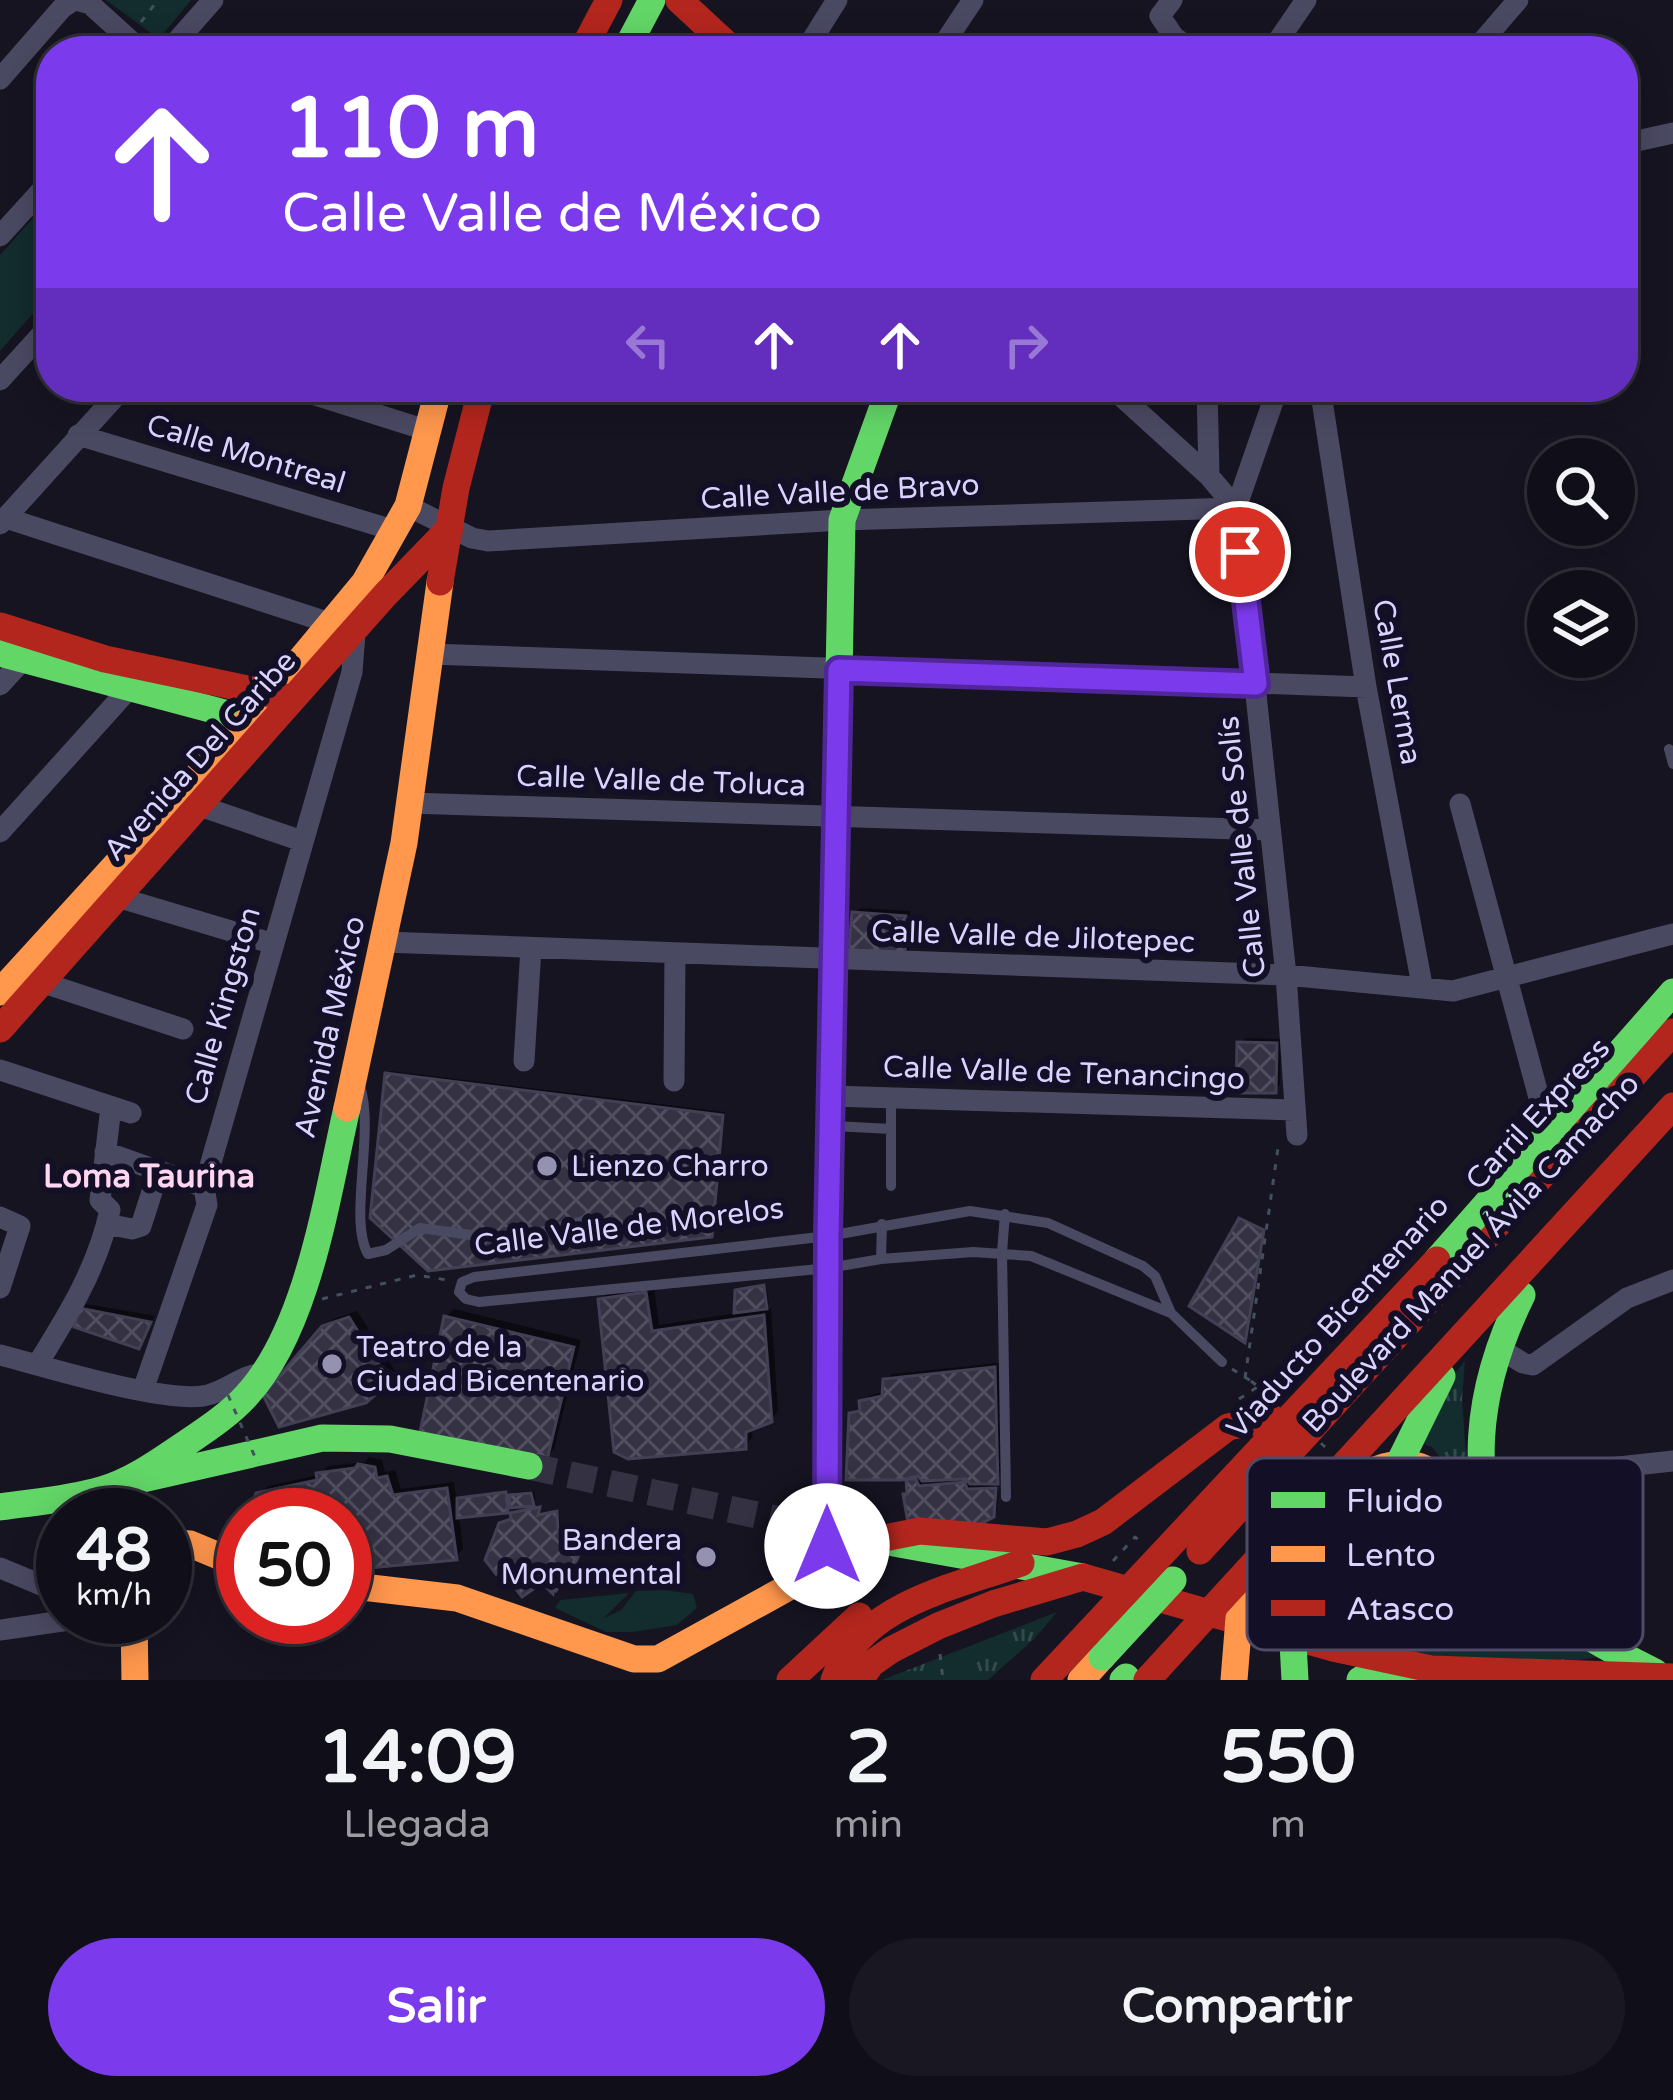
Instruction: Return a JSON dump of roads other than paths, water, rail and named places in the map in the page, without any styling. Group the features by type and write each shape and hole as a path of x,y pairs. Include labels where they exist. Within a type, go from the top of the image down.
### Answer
{"main road":[{"path":"590,36 609,0"},
{"path":"633,36 652,0"},
{"path":"679,0 718,36"},
{"path":"402,519 435,402"},
{"name":"Avenida México","path":"0,1507 114,1486 211,1426 263,1373 297,1295 319,1224 384,942 410,803 450,528 477,402"},
{"path":"850,1540 828,1236 842,520 885,402"},
{"name":"Avenida Del Caribe","path":"375,589 402,519"},
{"name":"Avenida Del Caribe","path":"0,1029 44,983 107,894 375,589 450,528"},
{"path":"375,589 418,606 432,640"},
{"path":"0,626 148,668 284,697"},
{"path":"11,657 261,723"},
{"name":"Avenida Del Caribe","path":"0,992 200,806 261,723"},
{"name":"Boulevard Manuel Ávila Camacho","path":"1028,1680 1146,1538 1272,1418 1673,979"},
{"name":"Viaducto Bicentenario","path":"1252,1458 1411,1289 1673,992"},
{"name":"Carril Express","path":"1266,1458 1673,1016"},
{"name":"Boulevard Manuel Ávila Camacho","path":"1285,1458 1673,1032"},
{"name":"Boulevard Manuel Ávila Camacho","path":"1327,1458 1673,1083"},
{"path":"1345,1458 1673,1106"},
{"path":"1368,1458 1673,1132"},
{"path":"1565,1248 1572,1192"},
{"path":"1482,1458 1484,1398 1497,1347 1522,1294"},
{"path":"1350,1387 1373,1308"},
{"path":"1402,1458 1464,1334"},
{"path":"372,1587 457,1598 634,1659 658,1659 807,1577 850,1540 920,1531 1047,1542 1077,1534 1103,1522 1228,1427 1272,1418"},
{"path":"114,1486 322,1438 389,1439 529,1466"},
{"name":"Viaducto Bicentenario","path":"1044,1680 1247,1464"},
{"name":"Carril Express","path":"1061,1680 1247,1478"},
{"name":"Boulevard Manuel Ávila Camacho","path":"1081,1680 1247,1500"},
{"path":"850,1540 1089,1578 1247,1622"},
{"name":"Boulevard Manuel Ávila Camacho","path":"1132,1679 1247,1545"},
{"path":"1132,1679 1247,1559"},
{"path":"790,1680 878,1604 914,1587 1009,1562"},
{"path":"833,1680 848,1647 871,1626 1009,1562"},
{"path":"860,1680 871,1664 891,1650 938,1626 993,1604 1089,1578"},
{"path":"1166,1680 1247,1590"},
{"path":"1234,1680 1239,1618 1247,1601"},
{"path":"134,1644 135,1680"},
{"path":"1293,1650 1295,1680"},
{"path":"1295,1650 1316,1680"},
{"path":"1342,1650 1431,1669"},
{"path":"1612,1650 1669,1677"},
{"path":"1360,1680 1372,1673 1431,1669 1669,1677"}],"street":[{"path":"38,36 75,0 90,4 125,36"},
{"path":"181,36 213,0"},
{"path":"814,36 837,0"},
{"path":"949,36 973,0"},
{"path":"1281,36 1306,0"},
{"path":"1487,36 1518,0"},
{"path":"0,79 36,38"},
{"path":"1638,141 1673,134"},
{"path":"0,236 36,196"},
{"path":"0,380 36,340"},
{"path":"110,402 3,521 342,628"},
{"path":"337,402 426,430"},
{"path":"1127,402 1208,476 1235,508"},
{"path":"1207,402 1208,476"},
{"path":"1235,508 1273,402"},
{"name":"Calle Lerma","path":"1321,402 1366,687 1422,985"},
{"name":"Calle Montreal","path":"79,435 450,528"},
{"name":"Calle Valle de Bravo","path":"450,528 488,541 842,520 1235,508"},
{"name":"Calle Valle de Solís","path":"1235,508 1286,975 1289,1110 1297,1135"},
{"name":"Calle Kingston","path":"143,1390 207,1205 204,1187 352,672 342,628"},
{"path":"432,640 839,670 1366,687"},
{"path":"0,686 11,657"},
{"path":"0,832 148,668"},
{"name":"Calle Valle de Toluca","path":"410,803 1270,830"},
{"path":"1460,804 1546,1120"},
{"path":"200,806 302,841"},
{"path":"107,894 271,944"},
{"name":"Calle Valle de Jilotepec","path":"384,942 1286,975 1454,991 1673,934"},
{"path":"524,1061 532,948"},
{"path":"674,1081 675,954"},
{"path":"44,983 182,1029"},
{"path":"0,1070 121,1110 105,1152 100,1200 108,1217 132,1228 141,1226 158,1173"},
{"name":"Calle Valle de Tenancingo","path":"831,1096 1289,1110"},
{"path":"105,1152 204,1187"},
{"path":"37,1365 83,1291 108,1217"},
{"path":"0,1288 10,1222"},
{"path":"1497,1347 1533,1365 1627,1298 1673,1280"},
{"path":"0,1355 143,1390 199,1397 263,1373"},
{"path":"1643,1464 1673,1461"},
{"path":"0,1568 36,1583"},
{"path":"0,1630 36,1625"}],"lane":[{"path":"1669,748 1673,764"},
{"path":"355,1071 367,1108 362,1219 363,1248 368,1254 386,1250 420,1228 508,1240 583,1221"},
{"path":"890,1098 891,1186"},
{"path":"831,1126 891,1129"},
{"name":"Calle Valle de Morelos","path":"1171,1313 1155,1276 1143,1266 1048,1223 970,1211 828,1236 474,1277 462,1282 459,1292 479,1302 881,1259 1002,1252 1055,1263 1171,1313 1222,1362"},
{"path":"1005,1214 1006,1497"},
{"path":"881,1259 882,1224"}],"tunnel":[{"path":"529,1466 845,1534"}],"place":[{"name":"Lienzo Charro","path":"547,1166"},
{"name":"Teatro de la Ciudad Bicentenario","path":"332,1364"},
{"name":"Bandera Monumental","path":"706,1557"}],"district":[{"name":"Loma Taurina","path":"149,1176"}]}
